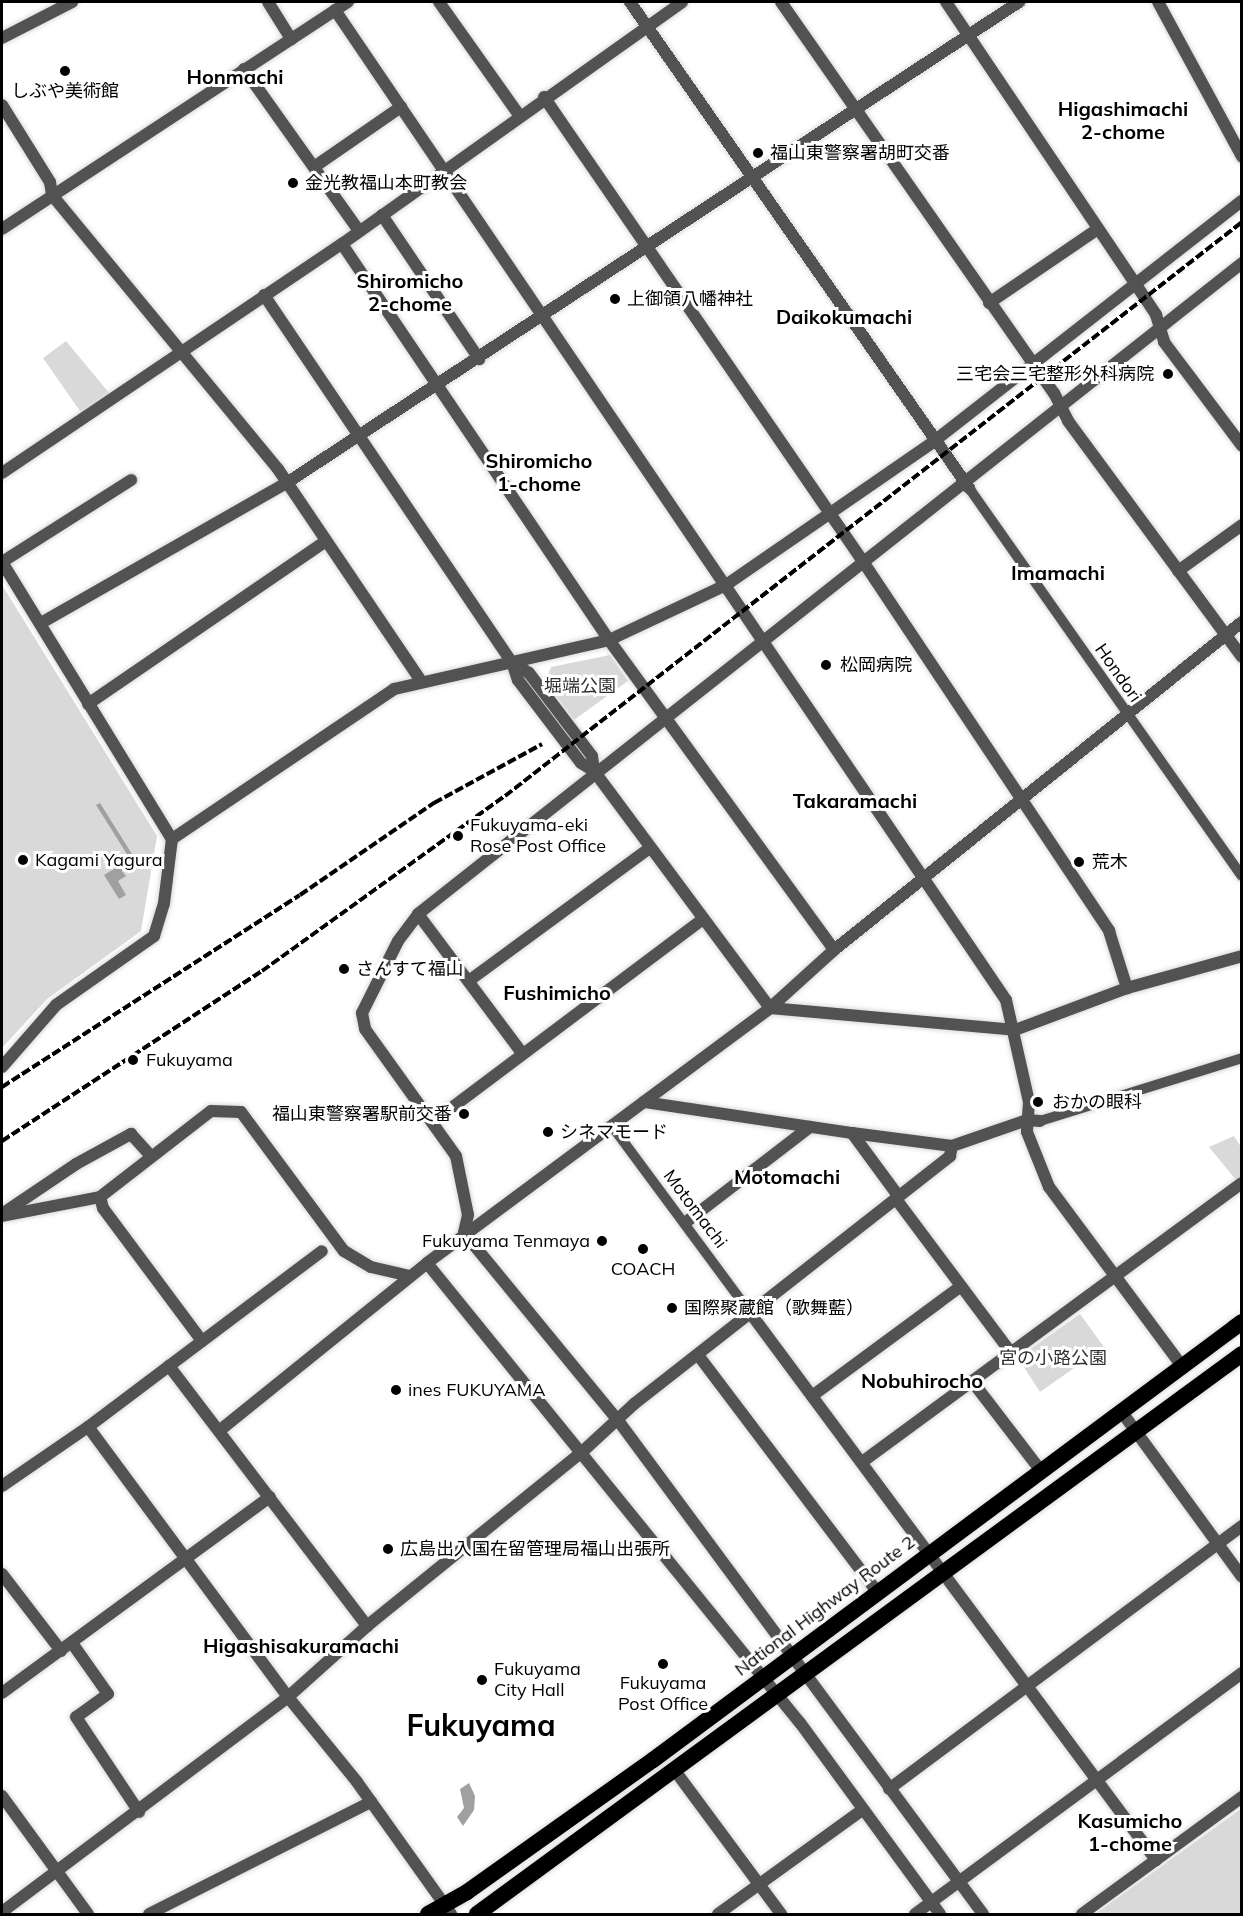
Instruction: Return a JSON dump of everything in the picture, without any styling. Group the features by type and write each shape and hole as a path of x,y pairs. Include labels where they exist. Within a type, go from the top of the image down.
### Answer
{"highway":[{"name":"National Highway Route 2","path":"428,1914 449,1910 1242,1323"},
{"path":"477,1914 676,1772 943,1570 1242,1353"}],"street":[{"path":"2,38 72,2"},
{"path":"268,2 291,39"},
{"path":"2,229 348,2"},
{"path":"439,2 519,115"},
{"path":"630,2 749,178 933,442 966,484"},
{"path":"2,473 342,244 544,97 681,2"},
{"path":"781,2 1060,405 1178,571 1227,633 1242,657"},
{"path":"946,2 1135,284 1159,327 1164,342 1242,447"},
{"path":"41,622 288,482 359,437 967,33 1018,2"},
{"path":"1158,2 1242,157"},
{"path":"335,10 764,639 1006,1000 1029,1102 1027,1132 1049,1187 1182,1366"},
{"path":"244,69 359,231"},
{"path":"544,97 831,514 1109,931 1127,988"},
{"path":"2,105 50,182 52,195 288,482 421,681"},
{"path":"314,167 401,107"},
{"path":"172,839 394,689 421,681 609,640 726,585 933,442 1242,201"},
{"path":"381,215 479,359"},
{"path":"989,303 1098,229"},
{"path":"342,244 609,640 834,950"},
{"path":"464,1233 468,1215 456,1156 434,1121 365,1029 362,1013 398,941 417,914 862,560 966,484 1060,405 1242,262"},
{"path":"264,295 512,662 529,674 592,756 594,771 770,1008 1014,1030 1127,988 1242,956"},
{"path":"2,1067 56,1005 154,936 164,903 172,839 88,704 41,622 2,562 131,480"},
{"name":"Hondori","path":"966,484 1242,876"},
{"path":"1178,571 1242,525"},
{"path":"88,704 326,541"},
{"path":"219,1431 464,1233 770,1008 834,950 1242,622"},
{"path":"470,980 650,848"},
{"path":"417,914 470,980 522,1053"},
{"path":"434,1121 703,919"},
{"path":"644,1102 952,1146 1027,1120 1040,1121 1242,1058"},
{"path":"2,1215 100,1197 211,1111 241,1112 344,1251 371,1267 410,1276"},
{"name":"Motomachi","path":"612,1126 686,1222 751,1314"},
{"path":"686,1222 810,1127"},
{"path":"852,1133 1011,1353"},
{"path":"2,1215 76,1164 131,1134 151,1156"},
{"path":"2,1911 139,1812 288,1696 367,1626 582,1452 617,1419 950,1156 952,1146"},
{"path":"862,1462 1242,1183"},
{"path":"100,1197 103,1208 202,1341"},
{"path":"464,1233 617,1419 983,1914"},
{"path":"2,1486 88,1427 322,1251"},
{"path":"427,1263 777,1695 940,1914"},
{"path":"813,1396 961,1286"},
{"path":"751,1314 1030,1686 1156,1860"},
{"path":"698,1355 877,1593"},
{"path":"169,1366 367,1626"},
{"path":"972,1381 1041,1471"},
{"path":"1121,1411 1242,1577"},
{"path":"88,1427 288,1696 371,1802 449,1910"},
{"path":"2,1693 270,1497"},
{"path":"889,1789 1242,1526"},
{"path":"2,1574 61,1651"},
{"path":"72,1642 108,1694 76,1718 139,1812"},
{"path":"915,1914 1242,1673"},
{"path":"676,1772 781,1914"},
{"path":"2,1796 88,1914"},
{"path":"1087,1913 1242,1797"},
{"path":"149,1914 371,1802"},
{"path":"718,1914 862,1810"}],"green space":[{"path":"66,341 110,394 82,414 43,358"},
{"path":"2,585 157,836 141,931 47,999 2,1048"},
{"name":"堀端公園","path":"610,655 628,681 574,720 545,682 551,667"},
{"path":"1234,1136 1241,1147 1241,1176 1236,1180 1209,1147"},
{"name":"宮の小路公園","path":"1080,1314 1104,1347 1040,1392 1018,1358"},
{"path":"1241,1809 1241,1914 1100,1914 1098,1912"}],"shaded area":[{"path":"100,803 137,862 122,871 126,876 118,881 126,895 119,899 104,875 130,859 96,805"},
{"path":"469,1783 475,1796 474,1810 463,1826 457,1817 464,1808 460,1789"}],"railway":[{"path":"2,1141 262,971 505,796 1242,222"},
{"path":"2,1087 300,895 434,803 542,744"}],"place":[{"name":"しぶや美術館","path":"65,71"},
{"name":"福山東警察署胡町交番","path":"758,153"},
{"name":"金光教福山本町教会","path":"293,183"},
{"name":"上御領八幡神社","path":"615,299"},
{"name":"三宅会三宅整形外科病院","path":"1168,374"},
{"name":"松岡病院","path":"826,665"},
{"name":"Fukuyama-eki Rose Post Office","path":"458,836"},
{"name":"Kagami Yagura","path":"23,860"},
{"name":"荒木","path":"1079,862"},
{"name":"さんすて福山","path":"344,969"},
{"name":"Fukuyama","path":"133,1060"},
{"name":"おかの眼科","path":"1038,1102"},
{"name":"福山東警察署駅前交番","path":"464,1114"},
{"name":"シネマモード","path":"548,1132"},
{"name":"Fukuyama Tenmaya","path":"602,1241"},
{"name":"COACH","path":"643,1249"},
{"name":"国際聚蔵館（歌舞藍）","path":"672,1308"},
{"name":"ines FUKUYAMA","path":"396,1390"},
{"name":"広島出入国在留管理局福山出張所","path":"388,1549"},
{"name":"Fukuyama Post Office","path":"663,1664"},
{"name":"Fukuyama City Hall","path":"482,1680"}],"district":[{"name":"Honmachi","path":"235,76"},
{"name":"Higashimachi 2-chome","path":"1123,120"},
{"name":"Shiromicho 2-chome","path":"410,292"},
{"name":"Daikokumachi","path":"844,316"},
{"name":"Shiromicho 1-chome","path":"539,472"},
{"name":"Imamachi","path":"1058,572"},
{"name":"Takaramachi","path":"855,800"},
{"name":"Fushimicho","path":"557,992"},
{"name":"Motomachi","path":"787,1176"},
{"name":"Nobuhirocho","path":"922,1380"},
{"name":"Higashisakuramachi","path":"301,1645"},
{"name":"Fukuyama","path":"481,1725"},
{"name":"Kasumicho 1-chome","path":"1130,1832"}]}
